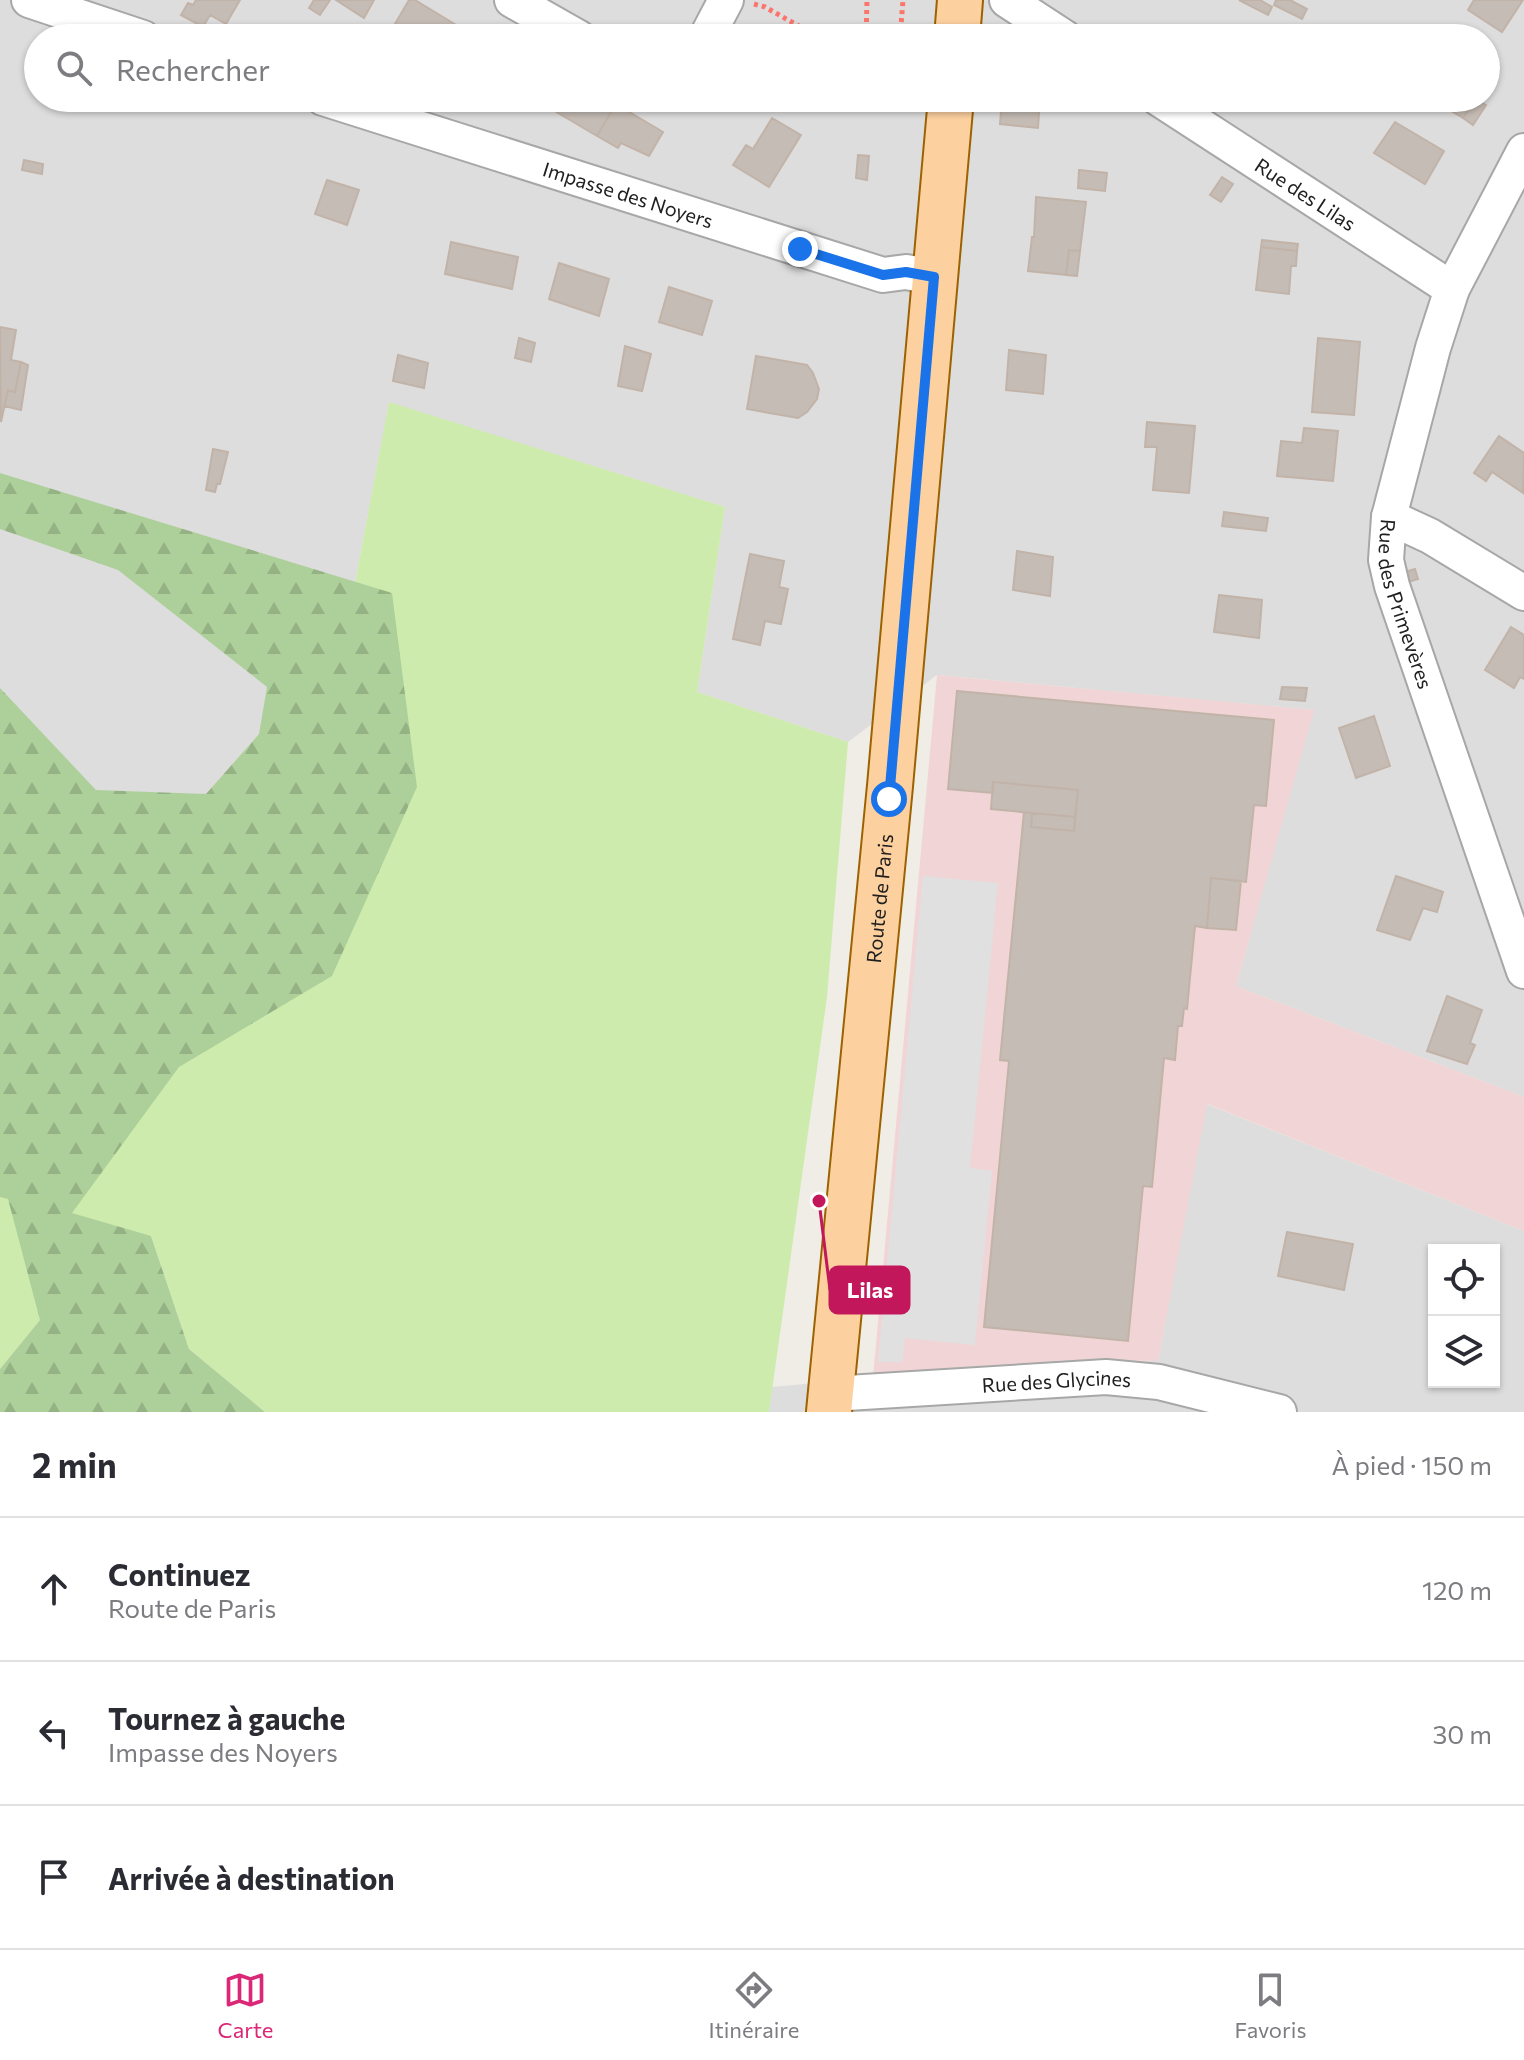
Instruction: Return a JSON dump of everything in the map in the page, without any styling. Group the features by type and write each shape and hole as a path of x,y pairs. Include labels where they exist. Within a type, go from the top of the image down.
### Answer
{"main road":[{"path":"958,24 960,0"},
{"name":"Route de Paris","path":"830,1403 890,786 950,112"}],"street":[{"path":"29,0 101,24"},
{"path":"512,0 554,24"},
{"path":"1007,0 1044,24"},
{"path":"719,24 739,2"},
{"name":"Impasse des Noyers","path":"367,112 883,275 906,272 934,277"},
{"name":"Rue des Lilas","path":"1180,112 1452,289"},
{"name":"Rue des Primevères","path":"1524,151 1452,289 1433,348 1389,517 1386,560 1392,586 1524,971"},
{"path":"1389,517 1430,536 1524,593"},
{"name":"Rue des Glycines","path":"830,1403 1106,1377 1155,1397 1279,1412"}],"path":[{"path":"866,24 867,0"},
{"path":"901,24 903,0"},
{"path":"739,2 765,7 795,24"}],"shaded area":[{"path":"0,0 1524,0 1524,1097 1236,986 1313,710 937,675 848,742 697,692 725,507 389,403 355,583 155,936 0,817"},
{"path":"937,675 1314,710 1236,986 1524,1097 1524,1231 1207,1104 1158,1361 1066,1360 873,1377"},
{"path":"923,876 998,883 970,1168 992,1171 975,1345 905,1338 902,1362 878,1362"},
{"path":"1206,1104 1524,1231 1524,1412 769,1412 772,1387 1066,1360 1158,1361"}],"green space":[{"path":"389,402 725,507 697,692 848,742 827,997 769,1412 265,1412 189,1349 151,1236 40,1320 0,1369 0,817 154,936 355,583"},
{"path":"0,473 392,593 417,787 332,976 179,1067 72,1213 151,1236 189,1349 265,1412 0,1412 0,1369 40,1320 8,1199 0,1197 0,688 96,790 206,794 259,734 267,687 118,570 0,529"}],"building":[{"path":"196,0 240,0 226,24 210,15 205,24 198,24 181,15 188,3 193,5"},
{"path":"314,0 330,0 320,15 309,8"},
{"path":"336,0 374,0 364,18"},
{"path":"409,0 415,0 454,24 395,24"},
{"path":"1239,0 1260,0 1272,7 1268,15"},
{"path":"1276,0 1290,0 1307,9 1302,19 1274,5"},
{"path":"1474,0 1523,0 1502,32 1500,24 1490,24 1468,10"},
{"path":"556,112 611,112 597,136"},
{"path":"611,112 629,112 663,132 649,156 621,143 618,148 597,136"},
{"path":"1001,112 1039,112 1038,128 1000,124"},
{"path":"1453,112 1467,112 1463,118"},
{"path":"1467,112 1481,112 1473,125 1463,118"},
{"path":"772,118 801,135 769,187 733,165 746,145 753,149"},
{"path":"1395,122 1444,151 1425,184 1374,153"},
{"path":"858,155 869,156 867,180 856,178"},
{"path":"24,160 43,164 42,174 22,170"},
{"path":"1079,170 1107,173 1105,191 1078,188"},
{"path":"1222,177 1233,184 1221,202 1210,195"},
{"path":"327,180 359,190 347,225 315,214"},
{"path":"1036,197 1086,202 1080,251 1069,250 1066,275 1028,271"},
{"path":"1262,240 1298,244 1297,251 1261,247"},
{"path":"451,242 518,257 512,289 445,274"},
{"path":"1261,247 1297,251 1296,266 1291,266 1289,294 1256,290"},
{"path":"1069,250 1080,251 1077,276 1066,275"},
{"path":"559,263 609,279 599,316 549,299"},
{"path":"669,287 712,301 702,335 659,322"},
{"path":"0,327 16,330 11,360 21,362 15,392 8,390 1,422"},
{"path":"519,338 535,343 531,362 515,358"},
{"path":"1318,338 1360,342 1354,415 1312,412"},
{"path":"625,346 651,354 642,391 618,386"},
{"path":"1009,350 1046,355 1043,394 1006,390"},
{"path":"398,355 428,363 424,388 393,381"},
{"path":"756,356 807,365 819,389 817,399 807,412 798,418 747,409"},
{"path":"21,362 28,365 21,410 4,406 8,390 15,392"},
{"path":"1147,422 1195,426 1189,493 1153,490 1157,447 1145,447"},
{"path":"1304,428 1338,431 1333,481 1277,476 1281,441 1302,443"},
{"path":"1499,436 1524,453 1523,493 1492,472 1486,481 1474,473"},
{"path":"213,449 228,452 215,492 206,490"},
{"path":"1224,512 1268,518 1266,531 1222,526"},
{"path":"1017,551 1053,557 1050,596 1013,590"},
{"path":"750,554 784,561 779,587 788,589 781,624 765,621 760,645 733,639"},
{"path":"1415,569 1418,579 1408,582 1405,572"},
{"path":"1219,595 1262,600 1259,638 1214,632"},
{"path":"1511,627 1524,635 1524,679 1520,677 1514,688 1485,670"},
{"path":"1282,687 1307,688 1305,701 1280,699"},
{"path":"957,691 1274,720 1266,806 1254,805 1246,882 1211,878 1207,928 1195,926 1187,1009 1184,1008 1182,1026 1178,1026 1175,1060 1164,1058 1152,1187 1143,1186 1128,1341 984,1327 1009,1061 1000,1060 1024,812 1032,813 1031,827 1074,831 1078,790 993,782 993,793 948,789"},
{"path":"1374,716 1390,766 1356,778 1339,728"},
{"path":"993,782 1078,790 1075,817 991,809"},
{"path":"1032,813 1075,817 1074,831 1031,827"},
{"path":"1396,876 1443,892 1437,912 1423,908 1410,940 1377,930"},
{"path":"1211,878 1241,881 1236,930 1207,928"},
{"path":"1447,996 1482,1010 1470,1043 1475,1045 1467,1064 1427,1051"},
{"path":"1287,1232 1353,1244 1344,1290 1278,1276"}],"place":[{"name":"Lilas","path":"819,1201"}],"route":[{"path":"800,249 883,275 906,272 934,277 889,799"}]}
